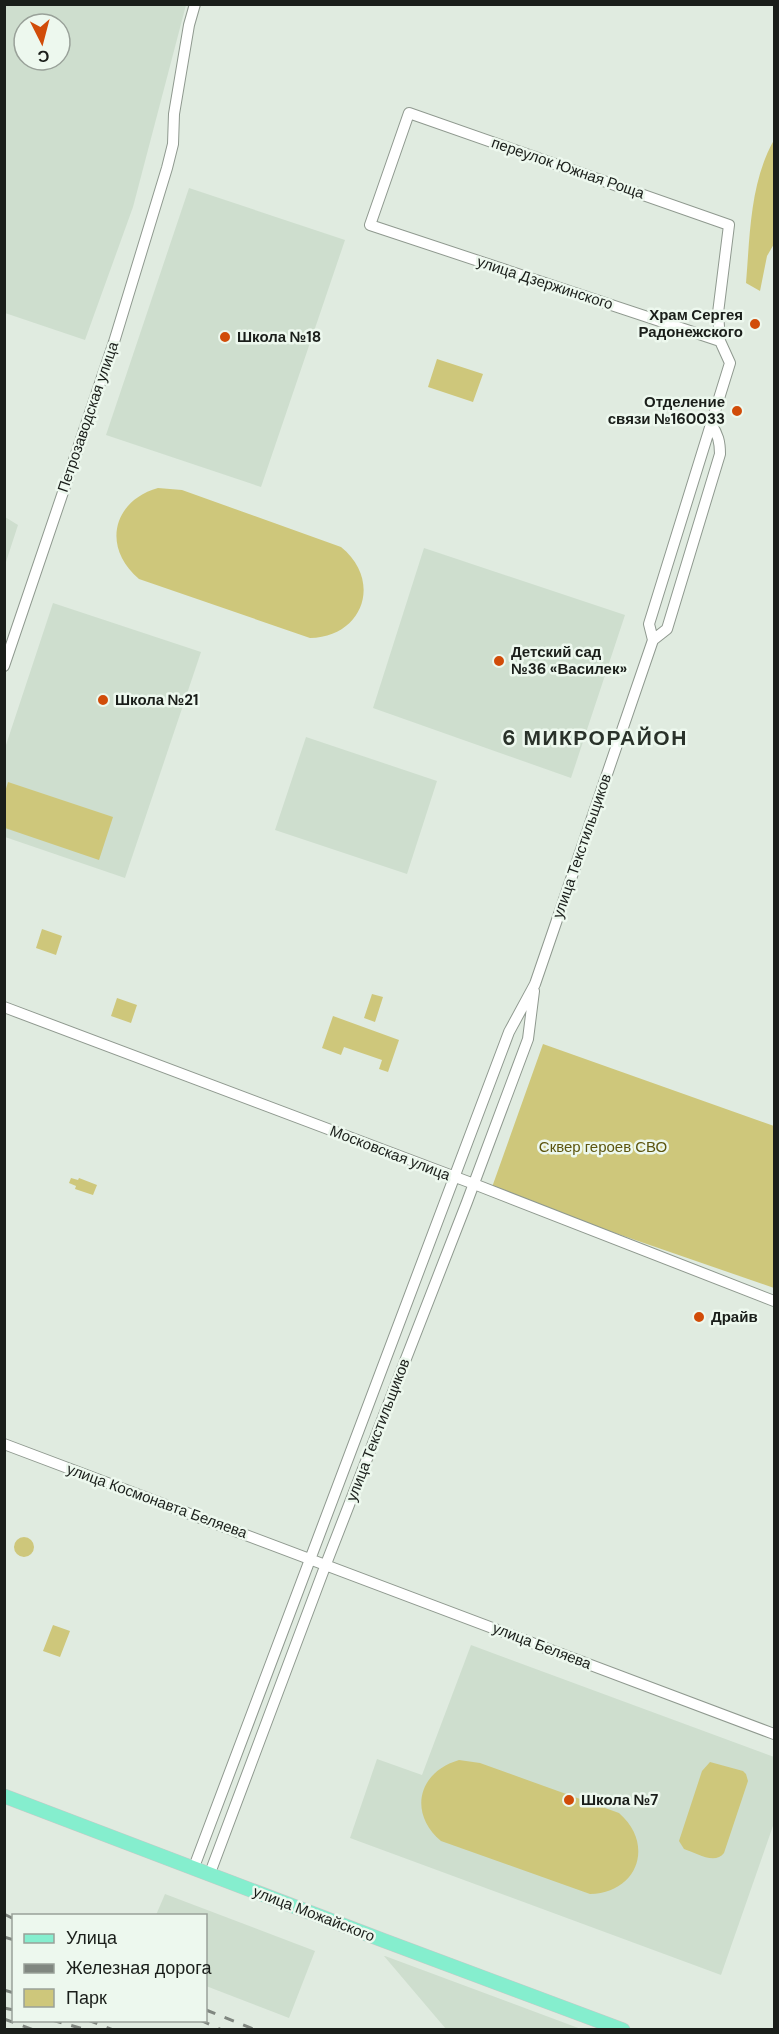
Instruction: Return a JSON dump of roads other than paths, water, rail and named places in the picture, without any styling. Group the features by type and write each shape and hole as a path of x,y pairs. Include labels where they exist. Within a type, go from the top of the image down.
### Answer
{"main road":[{"name":"улица Можайского","path":"4,1796 623,2030"}],"street":[{"name":"Петрозаводская улица","path":"4,666 114,342 167,168 173,144 177,92 195,4"},
{"name":"переулок Южная Роща","path":"370,225 409,112 729,225 718,314 720,341"},
{"name":"улица Дзержинского","path":"370,225 720,341"},
{"name":"улица Текстильщиков","path":"653,640 649,624 730,363 720,341"},
{"name":"улица Текстильщиков","path":"194,1867 509,1032 535,984 653,640 667,629 720,454 720,442 711,424"},
{"name":"улица Текстильщиков","path":"210,1874 326,1564 528,1039 535,984"},
{"name":"Московская улица","path":"4,1007 474,1184 774,1301"},
{"path":"509,1032 528,1039"},
{"name":"улица Космонавта Беляева","path":"4,1444 310,1558"},
{"name":"улица Беляева","path":"310,1558 774,1734"}],"railway":[{"path":"4,1914 12,1918"},
{"path":"4,1937 12,1939"},
{"path":"4,1990 12,1992"},
{"path":"4,2008 12,2010"},
{"path":"207,2010 256,2030"},
{"path":"4,2019 12,2022"},
{"path":"12,2022 34,2030"},
{"path":"59,2022 87,2030"},
{"path":"93,2022 113,2030"},
{"path":"204,2022 222,2030"}],"place":[{"name":"Храм Сергея Радонежского","path":"755,324"},
{"name":"Школа №18","path":"225,337"},
{"name":"Отделение связи №160033","path":"737,411"},
{"name":"Детский сад №36 «Василек»","path":"499,661"},
{"name":"Школа №21","path":"103,700"},
{"name":"Драйв","path":"699,1317"},
{"name":"Школа №7","path":"569,1800"}],"district":[{"name":"6 МИКРОРАЙОН","path":"595,738"}],"park label":[{"name":"Сквер героев СВО","path":"603,1147"}]}
